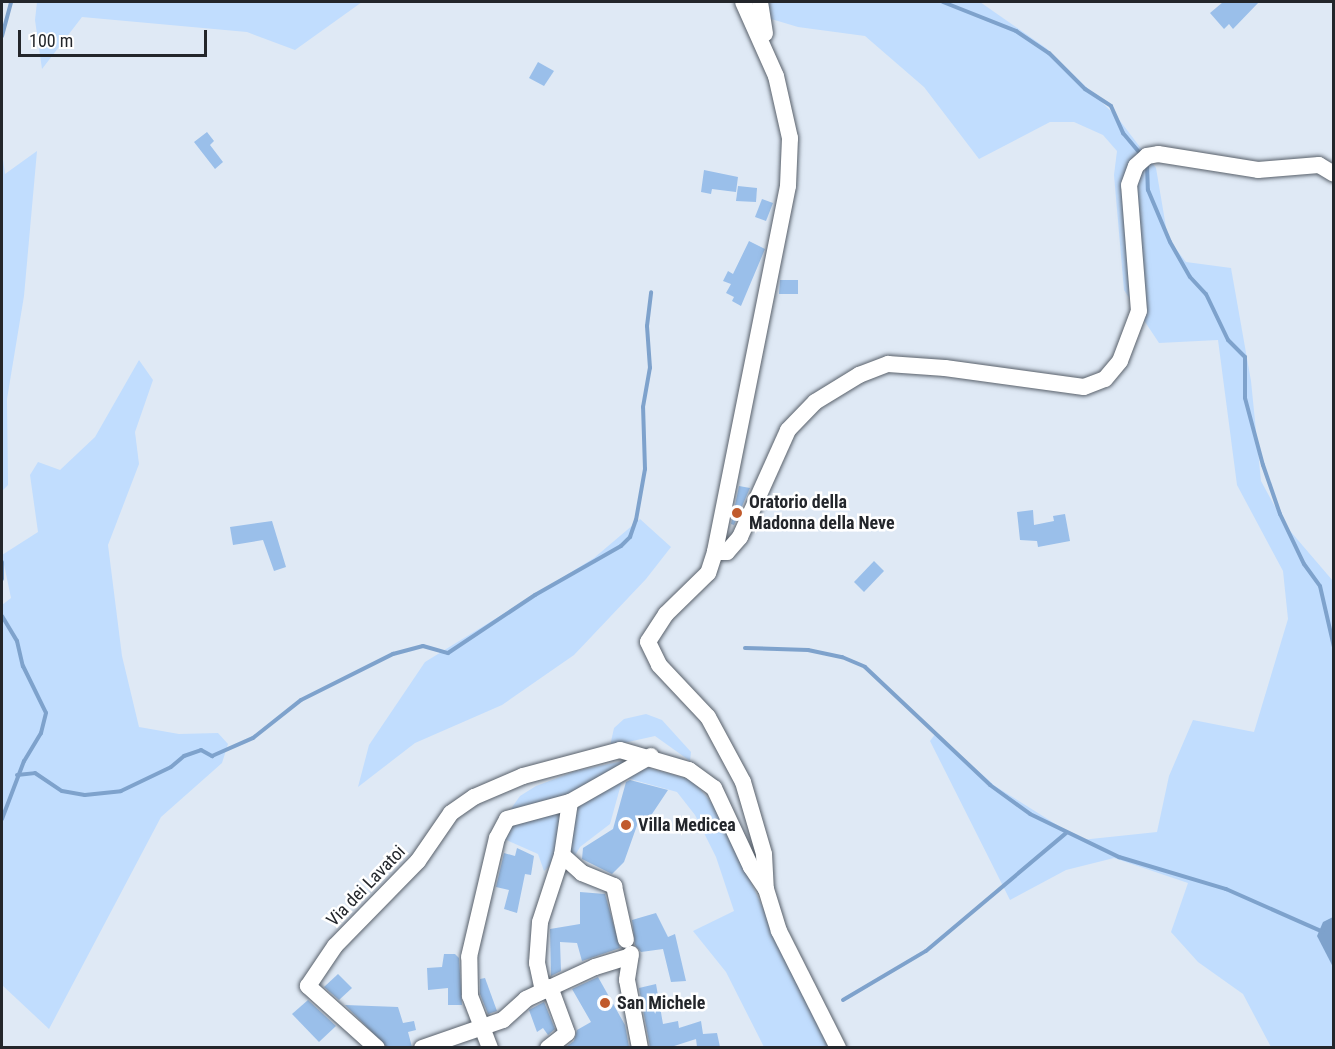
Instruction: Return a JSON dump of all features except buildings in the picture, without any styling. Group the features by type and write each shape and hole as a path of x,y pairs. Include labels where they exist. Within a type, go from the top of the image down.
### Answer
{"street":[{"path":"743,2 769,58"},
{"path":"760,2 769,58 790,138 788,186 715,552 708,573 666,614 648,642 659,665 708,717 743,783 764,854 766,889 779,931 838,1047"},
{"path":"715,552 727,552 740,537 788,430 814,402 859,375 888,364 945,368 1084,387 1105,379 1124,353 1139,311 1129,185 1136,166 1148,156 1158,154 1258,170 1319,165 1334,174"},
{"name":"Via dei Lavatoi","path":"377,1047 308,986 335,945 418,861 451,813 474,796 523,776 590,755 620,750 651,756 689,770 714,788 751,867 766,889"},
{"path":"490,1047 480,1029 470,996 469,957 497,838 507,819 570,802 651,756"},
{"path":"548,1047 567,1034 537,963 540,922 562,855 570,802"},
{"path":"562,855 582,873 614,886 629,950 627,980 640,1047"},
{"path":"422,1047 503,1020 526,999 629,950"}],"shaded area":[{"path":"37,2 362,2 295,50 247,32 82,17 42,69 35,20"},
{"path":"750,2 980,2 1046,48 1117,117 1156,168 1168,239 1186,262 1231,268 1251,381 1261,481 1285,525 1333,581 1333,1047 1271,1047 1243,994 1198,962 1171,932 1188,883 1114,858 1066,870 1010,900 930,741 936,733 995,786 1081,840 1157,832 1169,776 1193,720 1254,732 1288,619 1283,571 1237,485 1218,340 1159,343 1124,290 1114,175 1117,151 1103,135 1074,122 1050,122 979,159 924,87 865,36 798,27 758,15"},
{"path":"37,151 24,296 7,399 8,485 2,491 2,152 5,174"},
{"path":"139,360 153,380 135,432 139,464 108,545 122,656 139,727 179,734 218,733 228,744 222,763 161,817 49,1029 2,985 2,605 11,598 2,555 38,532 30,475 38,462 60,470 95,437"},
{"path":"640,519 671,547 646,579 574,655 502,705 415,743 358,787 369,745 425,662 594,558"},
{"path":"646,714 662,720 691,752 690,761 655,736 610,746 614,728 624,719"},
{"path":"623,761 692,780 716,808 828,1047 764,1047 726,972 693,931 734,911 716,857 695,815 677,792 623,777 610,824 580,847 570,864 554,862 544,871 538,854 493,834 520,796 536,786 576,771"},
{"path":"1333,917 1333,967 1317,936 1323,922"}],"waterway":[{"path":"2,36 11,2"},
{"path":"943,2 1016,31 1049,53 1085,89 1111,106 1123,133 1142,156"},
{"path":"1147,165 1148,190 1170,242 1190,277 1206,294 1228,340 1245,357 1245,398 1263,465 1280,514 1304,564 1320,586 1334,647"},
{"path":"17,775 35,773 62,791 85,795 121,791 171,767 184,756 201,750 212,756 253,738 301,700 393,654 423,646 448,653 535,595 621,546 630,537 636,520 645,469 643,407 650,368 647,326 651,292"},
{"path":"2,562 2,579"},
{"path":"2,616 17,641 23,666 46,713 41,733 24,761 2,819"},
{"path":"745,648 808,650 842,657 865,667 990,785 1030,814 1119,857 1226,889 1323,932"},
{"path":"843,1000 926,951 1066,833"}],"place":[{"name":"Oratorio della Madonna della Neve","path":"737,513"},
{"name":"Villa Medicea","path":"626,825"},
{"name":"San Michele","path":"605,1003"}]}
